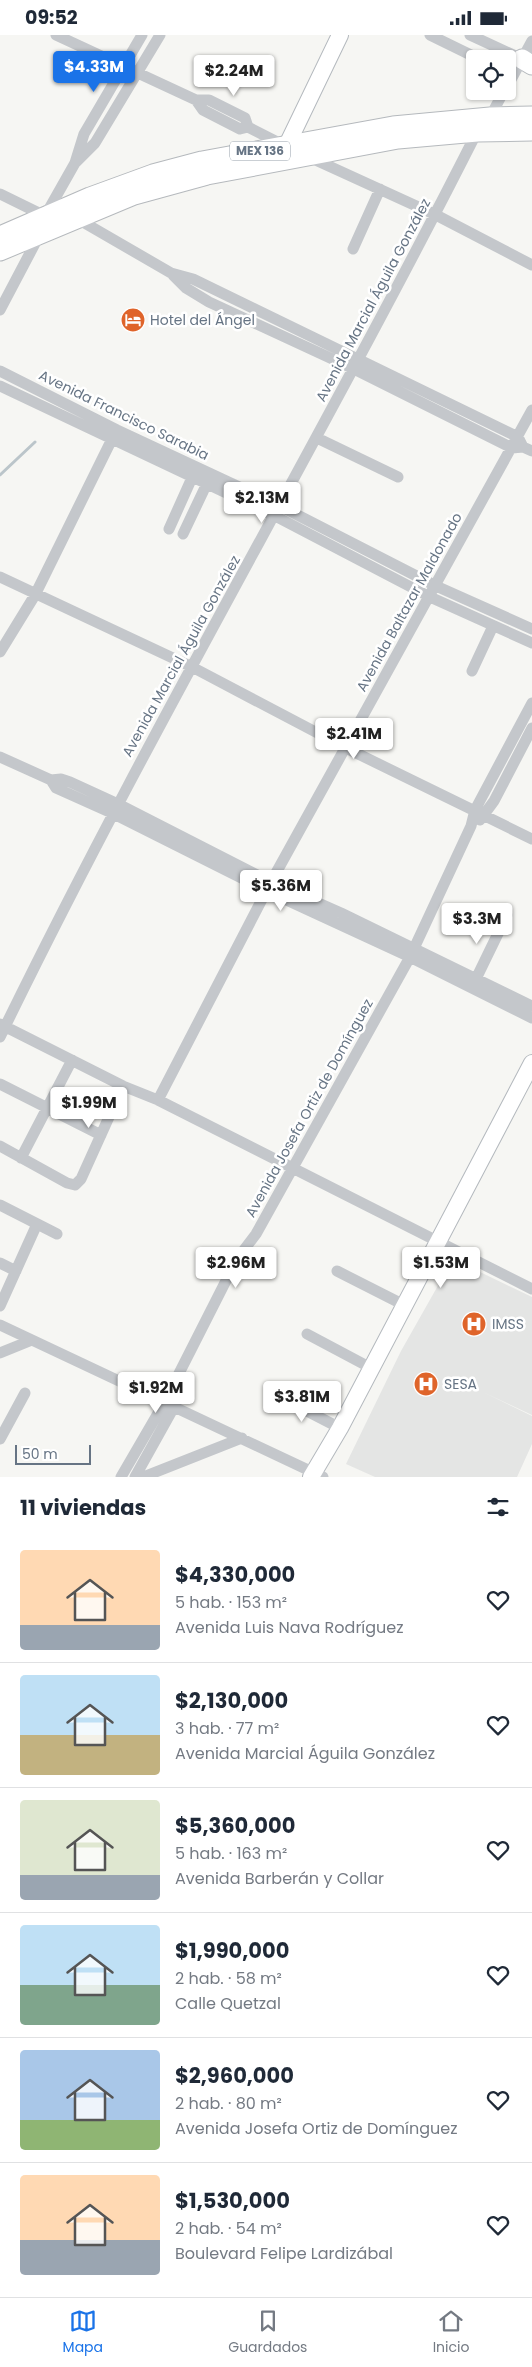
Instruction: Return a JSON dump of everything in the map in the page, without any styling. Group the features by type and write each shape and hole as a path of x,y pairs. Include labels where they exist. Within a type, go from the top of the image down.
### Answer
{"main road":[{"path":"286,147 340,35"},
{"name":"MEX 136","path":"0,251 43,224 152,174 202,161 393,126 490,117 532,116"},
{"name":"MEX 136","path":"0,236 43,224 76,218 134,195 207,175 398,139 532,131"},
{"path":"318,1476 501,1134 532,1063"},
{"path":"501,1134 532,1087"},
{"path":"318,1476 340,1428 378,1361 404,1305 442,1243"}],"street":[{"path":"56,35 196,100 203,110 240,129 248,127 286,147 436,215 532,265"},
{"path":"0,310 75,163 84,135 142,35"},
{"path":"75,163 95,143 160,35"},
{"path":"430,35 466,53"},
{"path":"470,35 489,50"},
{"path":"516,71 532,41"},
{"path":"490,117 499,100"},
{"name":"Avenida Marcial Águila González","path":"2,1029 116,809 278,511 478,133 490,117"},
{"path":"353,249 380,189"},
{"path":"0,194 43,224"},
{"path":"76,218 171,273 186,288 209,302 356,364 521,446"},
{"name":"Avenida Francisco Sarabia","path":"0,371 195,472 436,586 532,629"},
{"name":"Avenida Francisco Sarabia","path":"0,386 112,441 195,472"},
{"name":"Avenida Baltazar Maldonado","path":"158,1100 269,887 436,586 521,446 532,410"},
{"path":"0,652 35,595 117,430"},
{"path":"317,438 398,477"},
{"path":"169,529 195,472"},
{"path":"157,524 185,535 210,479"},
{"name":"Avenida Francisco Sarabia","path":"278,511 430,597 532,643"},
{"path":"0,577 192,667 346,749 480,812 532,839"},
{"path":"472,671 493,626"},
{"name":"Avenida Josefa Ortiz de Domínguez","path":"480,812 508,749 532,703"},
{"name":"Avenida Josefa Ortiz de Domínguez","path":"134,1477 237,1259 256,1234 412,953 471,826 519,754 532,728"},
{"path":"508,749 519,754"},
{"path":"0,757 51,780 61,779 70,782 116,809 196,848 269,887 338,917 474,983 532,1006"},
{"path":"474,983 507,915"},
{"path":"474,983 532,1018"},
{"path":"2,1029 72,1060 123,1086 158,1100 532,1289"},
{"path":"22,1158 46,1107 72,1060"},
{"path":"0,1084 101,1135"},
{"path":"0,1146 67,1183 75,1185 82,1179 123,1086"},
{"path":"0,1205 57,1234"},
{"path":"0,1306 37,1224"},
{"path":"0,1263 16,1271"},
{"path":"336,1271 404,1305"},
{"path":"0,1325 242,1438 318,1476"},
{"path":"306,1334 378,1361"},
{"path":"0,1353 32,1340"},
{"path":"0,1439 26,1393"},
{"path":"276,1395 340,1428"},
{"name":"Avenida Josefa Ortiz de Domínguez","path":"121,1477 169,1405"},
{"path":"143,1477 242,1438"}],"shaded area":[{"path":"453,1259 532,1297 532,1415 483,1392 532,1416 532,1444 517,1477 375,1477 346,1464 401,1351"}],"waterway":[{"path":"0,475 35,442"}],"place":[{"name":"Hotel del Ángel","path":"133,320"},
{"name":"IMSS","path":"474,1324"},
{"name":"SESA","path":"426,1384"}]}
